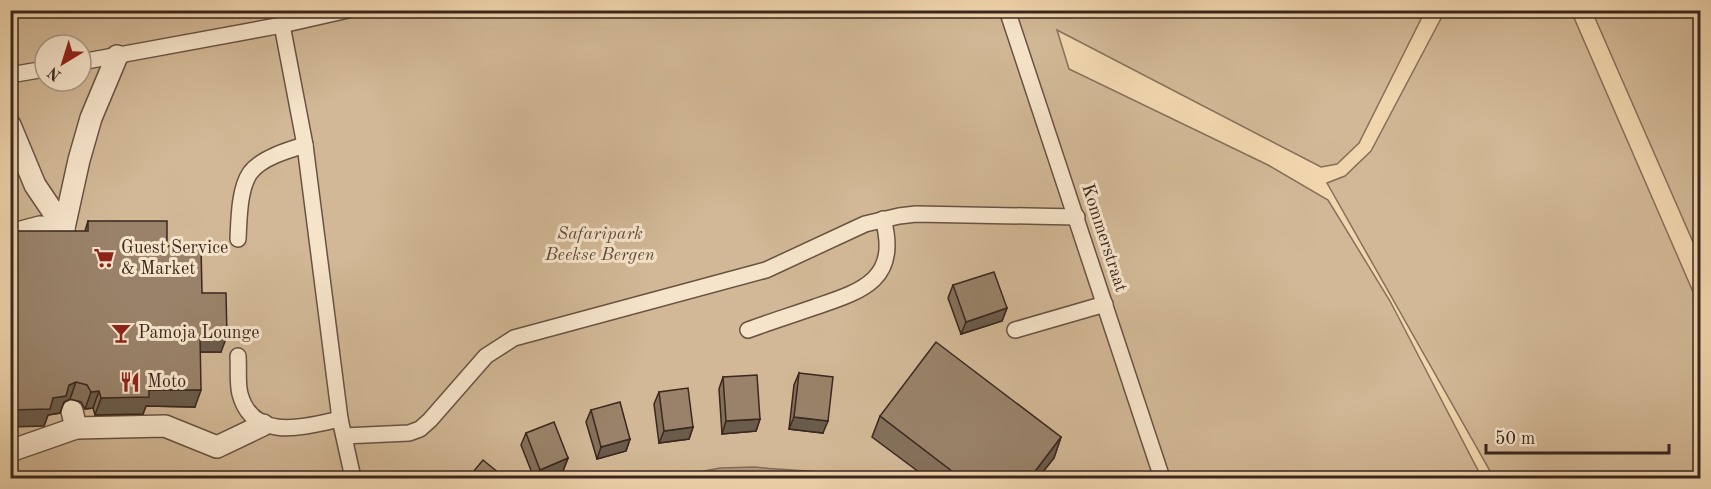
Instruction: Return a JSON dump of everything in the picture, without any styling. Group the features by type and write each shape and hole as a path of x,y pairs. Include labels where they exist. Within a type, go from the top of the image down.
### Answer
{"street":[{"path":"64,228 91,118 117,56"},
{"path":"10,124 35,185 64,228"},
{"path":"10,235 40,227 64,228"},
{"path":"10,451 74,419 165,426 217,447 263,425"}],"lane":[{"path":"93,60 282,25 348,10"},
{"name":"Kommerstraat","path":"1007,10 1162,478"},
{"path":"282,25 305,145 340,419 353,478"},
{"path":"10,75 33,71"},
{"path":"238,238 240,203 250,173 274,155 305,145"},
{"path":"344,436 409,433 420,429 486,356 514,338 766,270 865,224 916,214 1077,217"},
{"path":"748,330 857,292 876,276 885,264 889,240 884,219"},
{"path":"1015,330 1105,304"},
{"path":"238,356 239,392 246,408 263,425 295,429 340,419"}],"green space":[{"name":"Safaripark Beekse Bergen","path":"10,11 1425,11 1359,143 1337,164 1321,167 1057,30 1069,69 1268,165 1328,200 1390,301 1482,478 11,478"},
{"path":"1445,11 1571,11 1700,308 1700,478 1494,478 1327,183 1345,176 1371,151"},
{"path":"1592,11 1700,11 1700,258"}],"water":[{"path":"755,467 827,473 851,476 851,478 668,478 720,468"}],"building":[{"path":"88,221 167,221 167,246 201,246 202,293 226,293 227,336 200,336 201,390 149,390 149,397 101,398 99,391 91,392 87,385 76,382 69,385 66,396 53,398 50,409 10,410 10,231 88,231"},
{"path":"994,272 1007,308 966,322 953,285"},
{"path":"936,342 1061,437 1030,478 961,478 880,416"},
{"path":"799,373 833,377 828,421 794,417"},
{"path":"757,375 760,419 726,421 723,377"},
{"path":"688,388 693,427 664,431 659,392"},
{"path":"620,402 630,439 601,447 591,410"},
{"path":"554,422 568,458 540,470 526,433"},
{"path":"483,460 505,478 468,478"},
{"path":"278,472 283,478 271,478"}],"place":[{"name":"Guest Service & Market","path":"104,258"},
{"name":"Pamoja Lounge","path":"121,333"},
{"name":"Moto","path":"130,382"}]}
